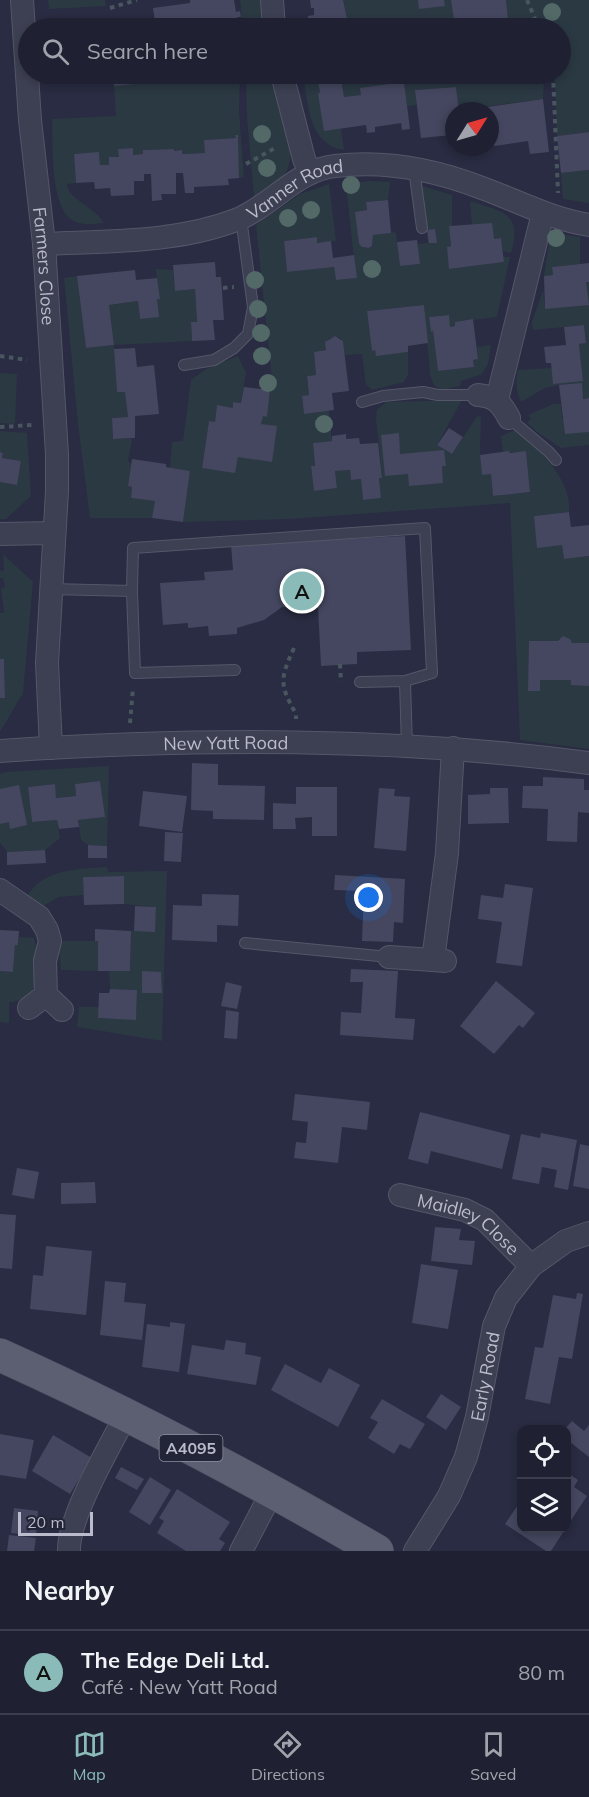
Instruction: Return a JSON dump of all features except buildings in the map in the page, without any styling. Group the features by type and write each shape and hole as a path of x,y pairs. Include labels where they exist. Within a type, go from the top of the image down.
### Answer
{"main road":[{"name":"A4095","path":"0,1355 126,1415 273,1490 377,1551"}],"street":[{"name":"Farmers Close","path":"22,0 23,18"},
{"path":"272,0 273,18"},
{"name":"Farmers Close","path":"28,84 44,244 57,454 47,663 51,748"},
{"path":"285,84 304,159 310,173"},
{"name":"Vanner Road","path":"44,244 164,237 217,226 241,217 310,173 333,166 356,165 390,165 469,183 550,206 589,225"},
{"path":"495,404 550,206"},
{"path":"0,534 53,533"},
{"name":"New Yatt Road","path":"0,751 243,741 453,748 589,763"},
{"path":"388,957 439,961 453,748"},
{"path":"0,890 39,917 47,930 50,941 45,961 46,1005"},
{"name":"Maidley Close","path":"400,1195 465,1210 485,1220 531,1266"},
{"name":"Early Road","path":"415,1551 449,1497 466,1457 477,1417 494,1326 506,1298 531,1266 566,1241 589,1233"},
{"path":"69,1551 69,1538 76,1516 126,1415"},
{"path":"241,1551 273,1490"}],"lane":[{"path":"414,169 422,228"},
{"path":"183,365 214,360 234,348 248,334 253,307 241,217"},
{"path":"362,402 383,396 423,392 495,404 556,460"},
{"path":"235,670 135,673 133,548 425,528 432,673 405,681 360,682"},
{"path":"51,589 132,591"},
{"path":"405,681 407,747"},
{"path":"245,943 388,957"}],"path":[{"path":"111,8 136,0"},
{"path":"527,0 535,18"},
{"path":"550,206 553,84"},
{"path":"0,356 27,360 28,371"},
{"path":"0,427 33,425 32,414"},
{"path":"294,648 283,672 283,688 296,714 298,744"},
{"path":"130,731 135,673"}],"shaded area":[{"path":"48,0 105,0 106,6 49,9"},
{"path":"240,0 266,0 267,18 242,18"},
{"path":"343,0 451,0 454,18 347,18"},
{"path":"506,0 589,0 589,132 557,136 555,84 571,84 571,18 508,18"},
{"path":"240,84 239,111 244,177 239,178 238,136 205,140 205,153 182,154 182,150 174,151 174,149 144,150 143,154 133,155 133,148 119,149 119,157 109,157 109,165 100,165 99,153 74,154 76,183 67,184 69,190 104,223 88,224 72,220 65,213 56,188 52,119 116,116 114,86"},
{"path":"246,84 277,84 288,126 289,166 284,175 254,198"},
{"path":"305,84 319,84 318,94 341,128 344,150 323,140 312,121"},
{"path":"342,84 397,84 361,95 344,97"},
{"path":"404,84 544,84 543,99 499,105 499,102 457,102 456,87 416,90 417,105 407,106"},
{"path":"589,170 589,203 563,199 561,173"},
{"path":"371,181 390,182 388,200 366,202 367,210 356,212 359,244 362,247 372,246 373,235 396,232 400,266 419,264 417,244 428,243 422,186 452,195 452,226 449,227 451,246 447,247 450,269 504,262 503,257 510,257 497,317 455,322 455,326 450,327 448,315 429,317 438,371 474,367 473,360 478,359 477,347 491,345 488,364 482,374 461,381 460,386 441,390 434,385 430,375 424,305 367,311 372,350 375,350 376,355 408,352 408,375 404,382 372,390 366,385 362,354 345,355 343,341 339,337 330,338 326,342 326,350 314,352 316,375 307,376 309,395 302,397 304,413 329,410 332,441 313,443 315,466 311,466 314,491 337,488 335,471 350,470 351,480 361,479 363,500 381,498 379,478 382,477 376,418 377,410 386,402 462,400 437,445 452,454 477,416 481,417 482,474 491,474 493,496 530,492 526,452 503,452 501,436 515,430 534,446 560,477 569,500 569,512 534,516 562,545 564,559 589,556 589,749 520,740 510,503 290,519 183,522 190,471 170,468 172,442 183,441 191,380 206,369 238,356 246,373 241,403 233,402 233,408 217,406 215,422 209,422 202,467 235,472 238,457 261,424 263,416 267,416 270,390 273,389 256,225 300,194 329,184 336,241 317,243 316,237 284,241 287,272 334,267 336,280 356,278 346,184"},
{"path":"470,201 501,212 512,222 514,240 511,253 503,251 501,238 494,239 472,226"},
{"path":"551,231 580,237 580,264 552,267 553,275 544,276"},
{"path":"156,269 173,270 175,291 195,289 197,322 191,322 192,341 114,345 109,305 138,301 140,319 159,299"},
{"path":"77,276 86,348 114,345 117,392 125,392 128,417 112,418 113,439 132,439 128,461 131,464 128,486 132,487 131,498 155,501 152,518 90,518 78,424 64,278"},
{"path":"586,282 589,282 589,398 583,399 559,385 545,388 521,402 516,386 518,370 552,368 583,381 579,344 586,343 584,325 533,330 532,322 543,290 545,309 588,304"},
{"path":"0,373 17,374 15,424 0,423"},
{"path":"553,404 561,404 562,418 589,432 589,445 561,448 527,423 531,419 528,415"},
{"path":"0,431 27,433 31,496 6,519 0,519 0,482 17,484 21,462 2,458"},
{"path":"3,554 33,582 23,693 0,732 0,698 5,697 4,660 0,659 0,613 4,613 1,588 5,587 3,578 0,578 0,571 4,570"},
{"path":"109,766 107,846 88,845 81,840 78,820 104,817 100,781 75,784 76,796 56,798 54,784 28,787 32,822 57,820 60,838 45,850 7,852 0,843 0,774"},
{"path":"107,867 108,872 167,871 162,1041 77,1027 79,1007 99,1007 99,1018 136,1019 137,990 110,989 109,971 130,971 131,931 154,931 156,907 124,904 124,876 83,877 84,895 59,897 38,909 25,901 39,882 49,877 72,870","holes":["142,972 161,972 162,993 142,993"]},
{"path":"19,937 34,938 38,958 36,979 28,995 20,1000 9,1002 9,1023 0,1022 0,971 13,972 15,945 18,945"},
{"path":"59,941 98,941 98,971 61,970"}],"place":[{"name":"The Edge Deli Ltd.","path":"302,591"}]}
